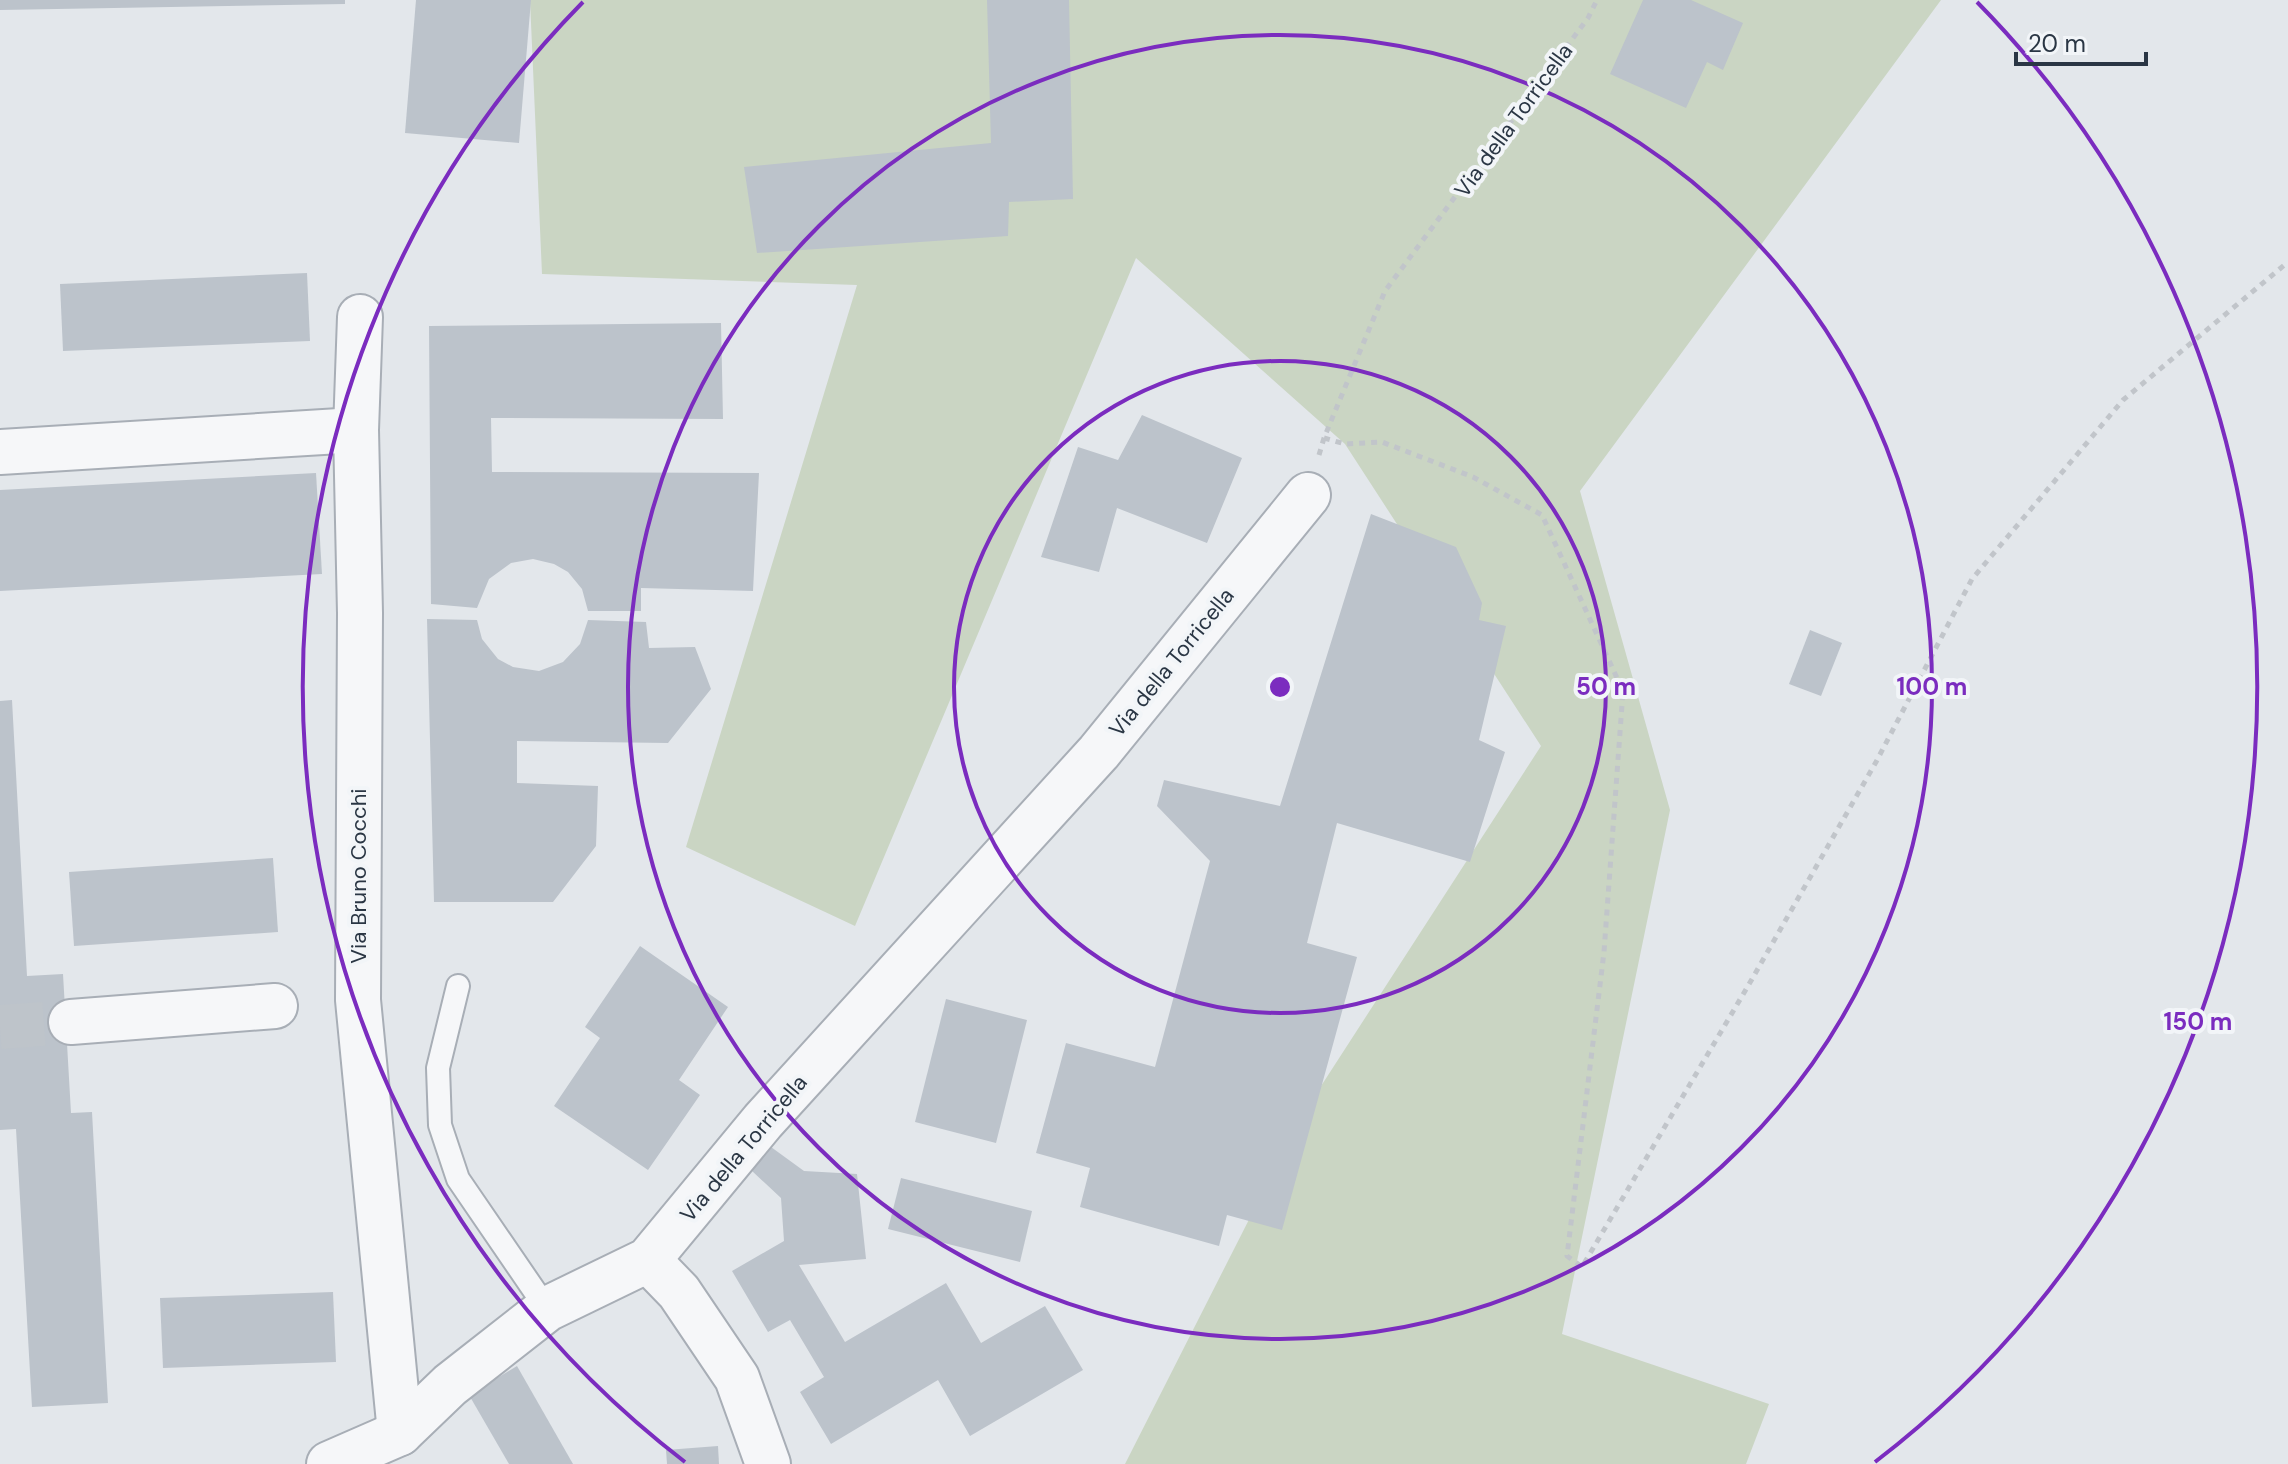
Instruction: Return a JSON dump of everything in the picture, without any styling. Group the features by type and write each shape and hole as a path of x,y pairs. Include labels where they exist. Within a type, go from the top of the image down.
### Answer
{"street":[{"name":"Via Bruno Cocchi","path":"360,317 356,430 360,613 358,1000 400,1433"},
{"path":"0,452 356,430"},
{"name":"Via della Torricella","path":"329,1464 400,1433 450,1385 547,1309 648,1260 763,1121 1099,752 1308,495"},
{"path":"71,1022 275,1006"},
{"path":"648,1260 679,1292 737,1378 768,1464"}],"lane":[{"path":"458,986 438,1068 440,1125 458,1179 547,1309"}],"path":[{"name":"Via della Torricella","path":"1308,495 1324,438 1385,291 1588,18 1597,0"},
{"path":"1324,438 1345,444 1382,442 1473,477 1542,515 1623,691 1604,952 1567,1256 1582,1267 1876,762 1972,579 2123,400 2288,262"}],"green space":[{"path":"530,0 1941,0 1580,491 1670,810 1562,1334 1769,1404 1746,1464 1125,1464 1301,1117 1541,746 1345,444 1136,258 855,926 686,847 857,285 542,274"}],"building":[{"path":"0,0 345,0 345,4 0,10"},
{"path":"416,0 531,0 519,143 405,133"},
{"path":"987,0 1069,0 1073,199 1009,202 1008,236 757,253 744,167 991,143"},
{"path":"1643,0 1691,0 1743,23 1723,70 1707,62 1686,108 1610,74"},
{"path":"307,273 310,341 63,351 60,284"},
{"path":"721,323 723,419 491,418 492,472 759,473 753,591 641,588 641,611 588,611 582,589 568,572 554,564 533,559 511,563 489,579 477,608 431,604 429,326"},
{"path":"1142,415 1242,458 1207,543 1117,508 1099,572 1041,557 1078,447 1118,460"},
{"path":"316,473 322,574 0,591 0,490"},
{"path":"1371,514 1456,547 1482,603 1479,620 1506,626 1479,740 1505,752 1470,862 1337,823 1307,943 1357,957 1282,1230 1227,1215 1219,1246 1080,1207 1090,1168 1036,1153 1066,1043 1155,1067 1210,861 1157,806 1164,780 1280,806"},
{"path":"427,619 477,620 482,639 498,659 513,667 539,671 563,662 580,644 588,620 646,622 649,648 695,647 711,689 668,743 517,741 517,783 598,786 596,846 553,902 434,902"},
{"path":"1810,630 1842,643 1821,696 1789,684"},
{"path":"12,700 27,976 63,974 71,1113 92,1112 108,1403 32,1407 16,1129 0,1130 0,701"},
{"path":"273,858 278,932 74,946 69,872"},
{"path":"640,946 728,1007 679,1080 700,1095 648,1170 554,1106 600,1038 585,1027"},
{"path":"946,999 1027,1020 996,1143 915,1122"},
{"path":"771,1147 804,1171 857,1174 866,1259 799,1265 845,1342 946,1283 981,1343 1045,1306 1083,1370 970,1436 938,1380 831,1444 800,1392 824,1377 790,1320 768,1332 732,1271 784,1241 781,1198 752,1171"},
{"path":"901,1178 1032,1211 1020,1262 888,1229"},
{"path":"333,1292 336,1362 163,1368 160,1298"},
{"path":"517,1366 573,1464 509,1464 469,1395"},
{"path":"718,1446 719,1464 667,1464 666,1450"}],"tunnel":[{"path":"0,1027 71,1022"}]}
